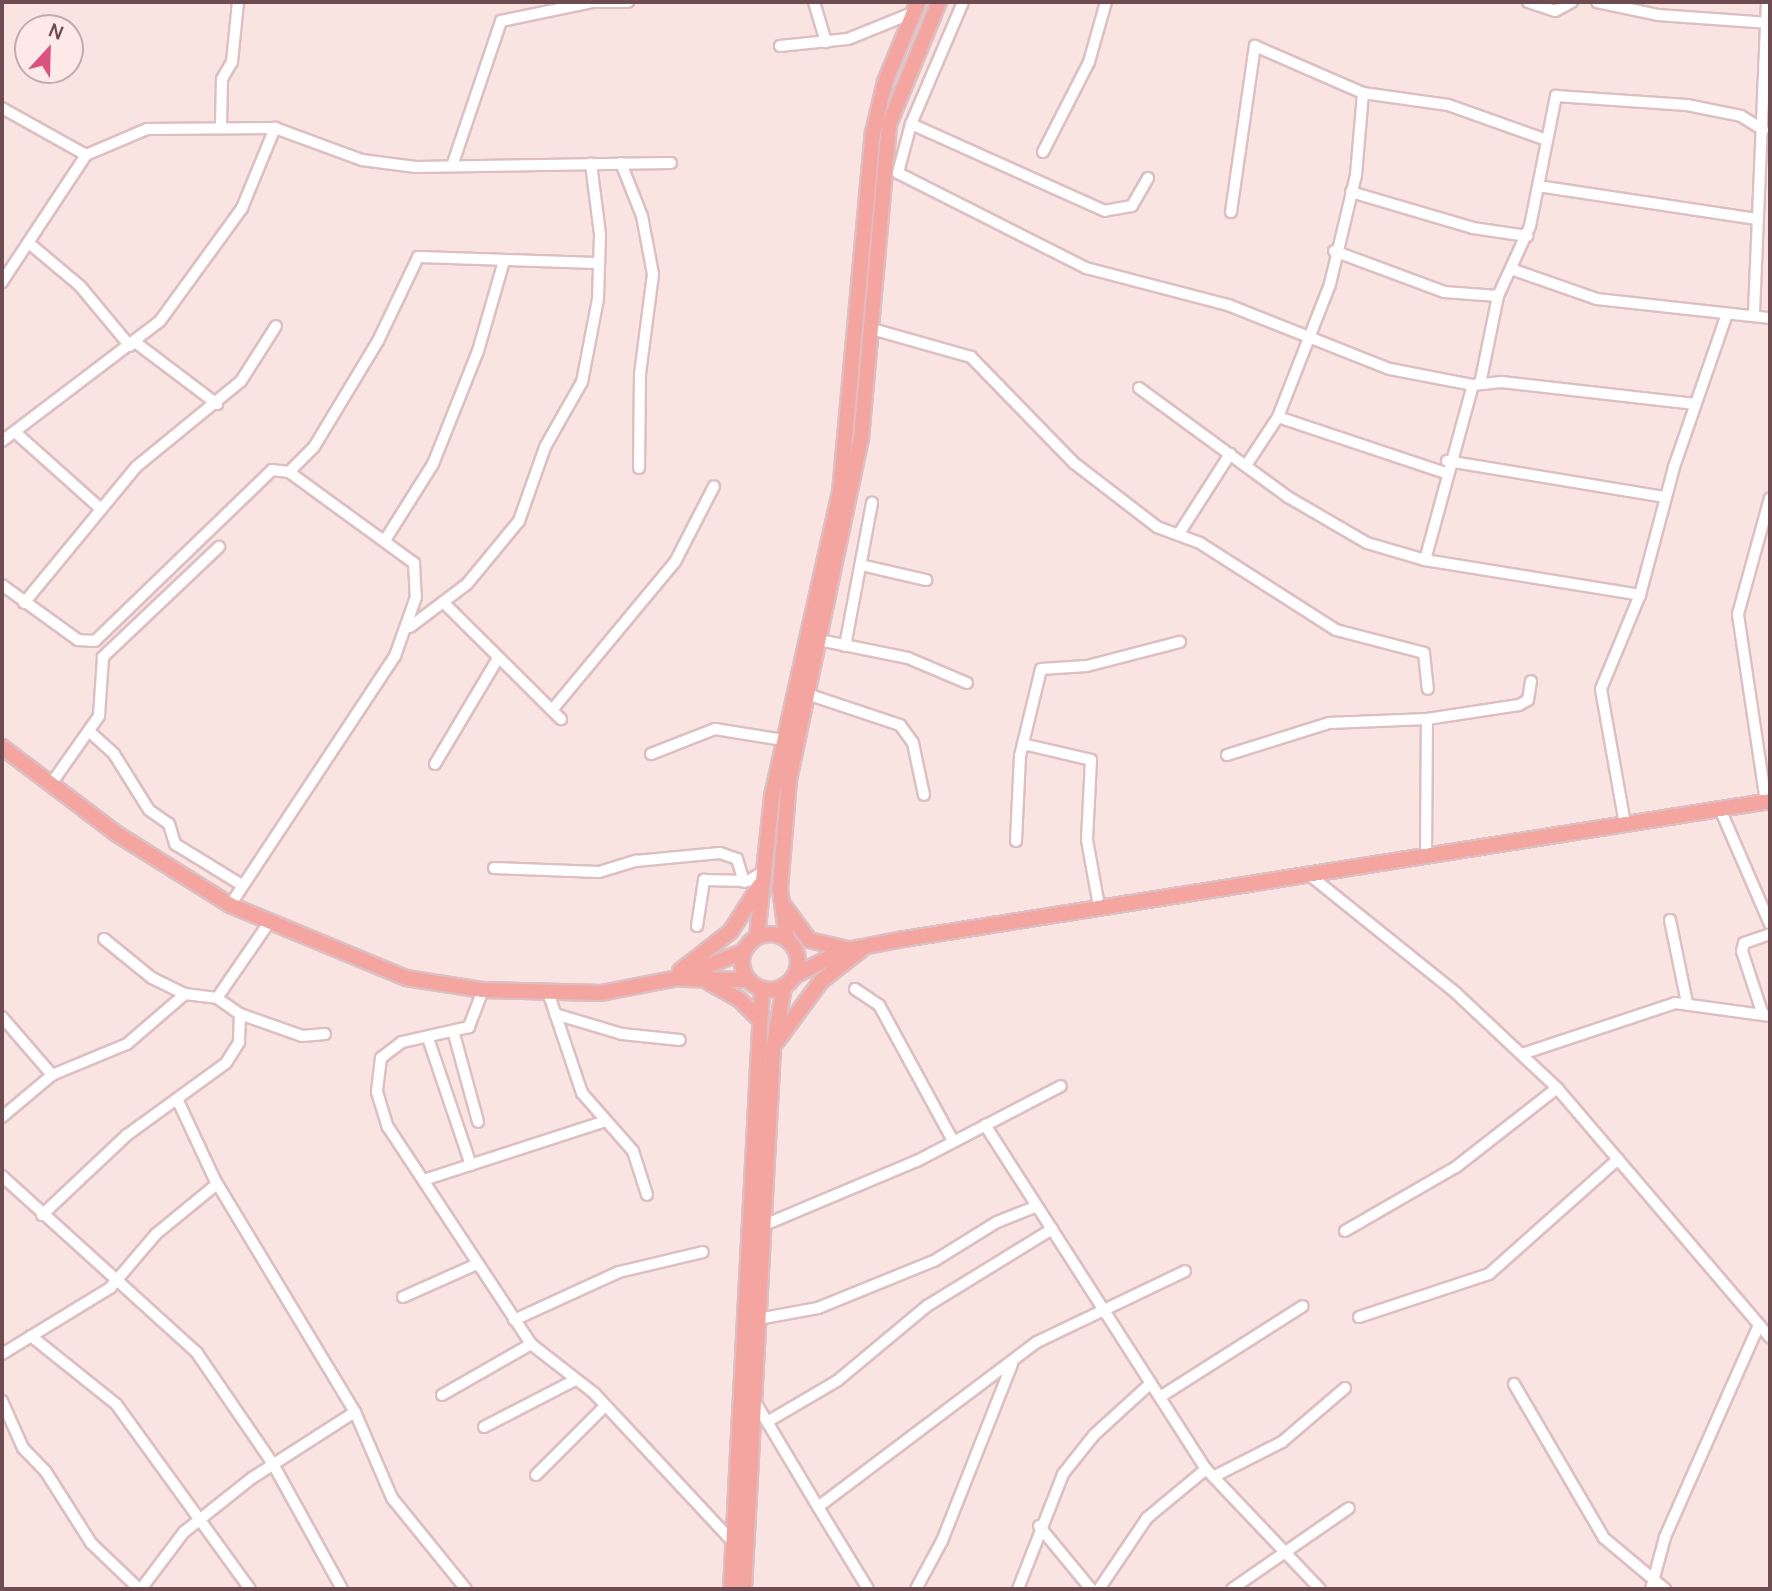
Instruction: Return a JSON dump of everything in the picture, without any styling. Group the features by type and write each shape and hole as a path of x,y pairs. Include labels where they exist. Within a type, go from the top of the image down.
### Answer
{"main road":[{"path":"796,975 780,889 789,780 850,506 873,329 889,124 939,2"},
{"path":"2,747 51,784 230,905 268,924 406,978 483,990 601,993 672,979 744,951 757,937 783,740 840,493 874,125 915,8"},
{"path":"744,1589 773,1049 784,988 796,975 853,949 1304,872 1768,801"},
{"path":"672,979 731,931 764,874"},
{"path":"780,889 800,933 853,949"},
{"path":"757,937 853,949"},
{"path":"773,1049 800,1005 853,949"},
{"path":"744,951 748,980"},
{"path":"672,979 748,980 762,989 784,988"},
{"path":"704,980 739,999 760,1020"},
{"path":"731,1589 762,989"}],"street":[{"path":"221,126 222,79 232,62 238,2"},
{"path":"452,166 462,151 501,21 593,2 628,2"},
{"path":"814,2 826,42"},
{"path":"963,2 911,124 898,173 904,181 1086,268 1228,305 1390,369 1476,385 1695,404"},
{"path":"1043,152 1089,62 1106,2"},
{"path":"1528,2 1555,11 1572,2"},
{"path":"1597,2 1658,15 1767,24"},
{"path":"1754,312 1757,219 1763,130 1767,110 1767,2"},
{"path":"780,46 826,42 915,8"},
{"path":"1231,212 1255,46 1363,93 1448,105 1547,140"},
{"path":"1247,464 1278,417 1311,340 1351,192 1363,93"},
{"path":"1425,560 1447,461 1476,385 1498,296 1525,240 1547,140 1547,119 1560,94 1687,105 1741,116 1763,130"},
{"path":"2,107 86,155"},
{"path":"911,124 1105,211 1132,206 1148,178"},
{"path":"2,282 30,244 86,155 147,129 221,126 275,128 362,160 452,166 671,163"},
{"path":"2,441 160,321 242,208 275,128"},
{"path":"462,151 467,165"},
{"path":"621,163 642,216 653,274 640,374 639,468"},
{"path":"230,905 410,627 443,603 501,545 530,502 545,447 582,382 598,263 591,164"},
{"path":"1538,186 1757,219"},
{"path":"1351,192 1525,240"},
{"path":"30,244 80,286 132,344 217,404"},
{"path":"1335,251 1444,292 1498,296"},
{"path":"289,472 314,447 378,341 418,257 598,263"},
{"path":"410,627 418,574 414,563 390,551 387,537 433,464 478,351 504,261"},
{"path":"1511,269 1597,299 1727,314 1754,312 1770,318"},
{"path":"1625,824 1600,699 1640,595 1665,497 1727,314"},
{"path":"24,603 152,452 217,404 241,381 276,326"},
{"path":"873,329 971,357 1094,480 1157,527 1180,532 1316,620 1424,653 1428,689"},
{"path":"1139,388 1230,454 1347,533 1425,560 1640,595"},
{"path":"1278,417 1445,473"},
{"path":"16,433 102,509"},
{"path":"1180,532 1230,454"},
{"path":"1447,461 1665,497"},
{"path":"2,585 78,640 95,641 272,470 289,472 387,537"},
{"path":"552,710 675,562 714,486"},
{"path":"1768,801 1738,614 1770,499"},
{"path":"845,646 872,503"},
{"path":"51,784 91,733 99,716 103,657 219,547"},
{"path":"861,565 926,580"},
{"path":"443,603 497,660 561,719"},
{"path":"819,640 908,657 967,683"},
{"path":"1016,841 1023,744 1041,669 1087,666 1180,642"},
{"path":"436,764 497,660"},
{"path":"1227,755 1329,723 1427,719 1525,703 1531,681"},
{"path":"807,694 900,725 913,743 924,794"},
{"path":"1426,855 1427,719"},
{"path":"651,754 715,729 783,740"},
{"path":"91,733 114,754 149,810 169,824 175,844 242,885"},
{"path":"1023,744 1091,760 1087,840 1099,906"},
{"path":"1720,809 1770,924"},
{"path":"494,868 598,872 636,861 720,853 737,859 744,882"},
{"path":"1304,872 1379,927 1557,1088 1770,1337"},
{"path":"697,926 704,880 744,882 764,874"},
{"path":"1670,920 1687,1003"},
{"path":"217,998 268,924"},
{"path":"1522,1054 1687,1003 1767,1015 1742,951 1744,943 1770,934"},
{"path":"104,939 152,978 185,994 217,998 240,1014 302,1036 325,1034"},
{"path":"855,989 879,1005 953,1140"},
{"path":"483,990 475,1018 454,1034 429,1041 392,1046 377,1067 388,1127 427,1179 477,1264 531,1344 605,1406 734,1544"},
{"path":"548,992 582,1093 633,1151 647,1195"},
{"path":"2,1116 52,1075 127,1044 185,994"},
{"path":"42,1215 113,1147 178,1101 233,1055 240,1014"},
{"path":"555,1014 622,1034 680,1040"},
{"path":"2,1017 52,1075"},
{"path":"454,1034 478,1122"},
{"path":"429,1041 471,1165"},
{"path":"762,1226 953,1140 1061,1086"},
{"path":"1345,1231 1456,1167 1557,1088"},
{"path":"178,1101 217,1184 355,1412 392,1498 466,1589"},
{"path":"427,1179 605,1121"},
{"path":"985,1125 1210,1473 1250,1521 1283,1550 1320,1589"},
{"path":"1359,1317 1489,1274 1618,1159"},
{"path":"2,1176 42,1215 120,1279 197,1353 273,1464 342,1589"},
{"path":"2,1354 120,1279 156,1234 217,1184"},
{"path":"758,1318 818,1308 934,1261 1008,1216 1037,1206"},
{"path":"767,1422 837,1381 927,1306 1052,1229"},
{"path":"514,1320 620,1272 703,1252"},
{"path":"403,1297 477,1264"},
{"path":"818,1507 1037,1342 1185,1271"},
{"path":"1160,1397 1303,1306"},
{"path":"1653,1585 1665,1537 1759,1325"},
{"path":"31,1336 116,1404 199,1524 250,1589"},
{"path":"442,1395 531,1344"},
{"path":"916,1589 942,1541 983,1424 1013,1362"},
{"path":"484,1427 575,1380"},
{"path":"1018,1589 1039,1526 1074,1459 1151,1383"},
{"path":"1514,1384 1604,1538 1653,1585 1665,1589"},
{"path":"1099,1589 1147,1518 1210,1473 1282,1442 1345,1388"},
{"path":"754,1400 868,1589"},
{"path":"2,1401 23,1448 47,1472 92,1543 139,1586 173,1542 273,1464 355,1412"},
{"path":"536,1475 605,1406"},
{"path":"1233,1589 1283,1550 1349,1508"},
{"path":"1039,1526 1091,1589"}]}
